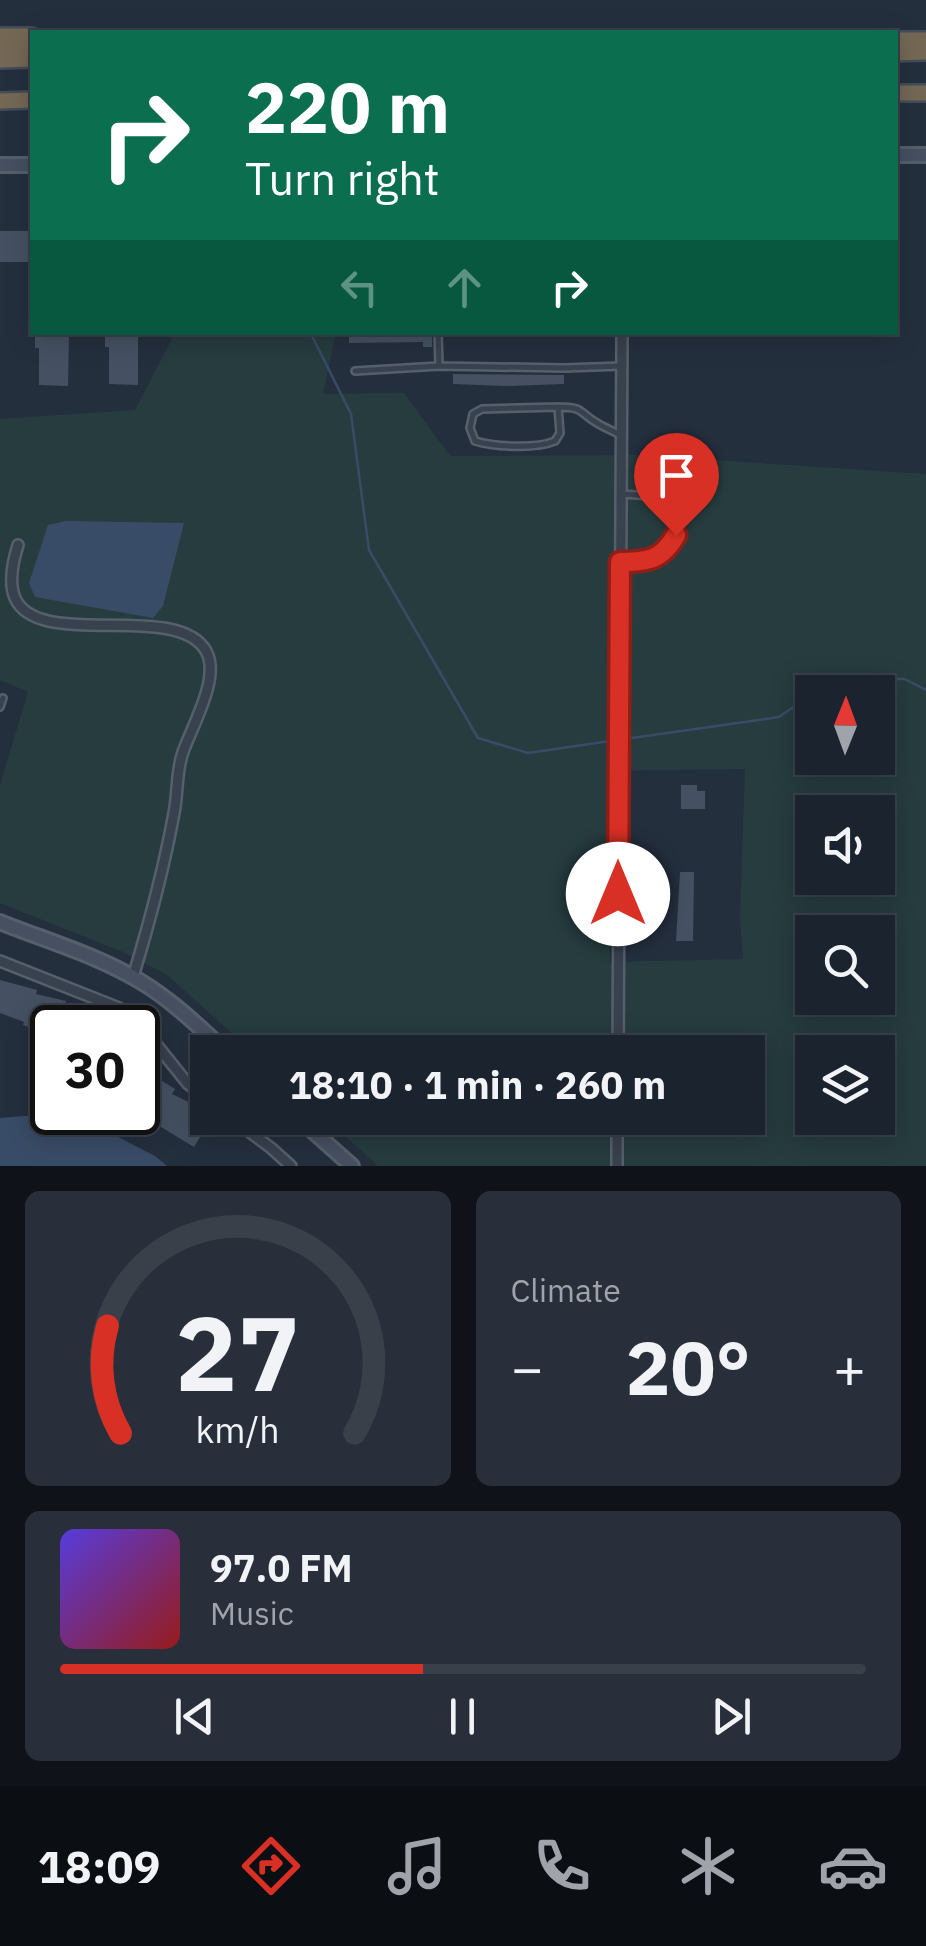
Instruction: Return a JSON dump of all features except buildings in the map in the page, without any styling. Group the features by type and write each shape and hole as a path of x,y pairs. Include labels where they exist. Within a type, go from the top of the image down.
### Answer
{"highway":[{"path":"0,36 30,36"},
{"path":"898,40 926,40"},
{"path":"0,48 30,48"},
{"path":"898,53 926,52"},
{"path":"0,60 30,59"},
{"path":"898,94 926,93"},
{"path":"0,101 30,100"}],"street":[{"path":"898,155 926,154"},
{"path":"0,165 30,165"},
{"path":"618,1035 622,335"},
{"path":"18,545 12,586 16,602 26,611 56,622 184,632 199,642 210,660 208,686 181,756 174,817 133,977"},
{"path":"0,922 133,977 171,1003 207,1035"},
{"path":"0,961 111,1005"},
{"path":"160,1049 190,1086"},
{"path":"254,1135 291,1166"},
{"path":"317,1135 352,1166"},
{"path":"617,1135 617,1166"}],"lane":[{"path":"438,335 439,366"},
{"path":"355,371 439,366 622,366"},
{"path":"558,407 560,432 556,441 546,445 489,445 475,441 470,428 474,414 482,409 558,407 582,409 592,421 621,435"},
{"path":"620,562 648,561 666,552 676,535 677,517 675,508 666,500 621,494"},
{"path":"0,707 4,698"}],"green space":[{"path":"174,335 336,335 323,394 404,393 450,456 637,455 926,474 926,1166 378,1166 344,1135 765,1135 765,1035 234,1035 167,975 123,952 0,903 0,785 28,692 0,680 0,419 135,410","holes":["745,769 740,917 743,959 610,962 609,771"]}],"water":[{"path":"66,521 184,523 163,606 153,618 35,597 29,583 48,525"},
{"path":"30,1116 30,1135 114,1135 167,1166 0,1166 0,1118"}],"waterway":[{"path":"312,335 351,414 369,550 478,738 528,753 617,740"},
{"path":"895,679 905,679 926,690"},
{"path":"625,739 779,717 795,706"}],"route":[{"path":"618,894 620,562 648,561 666,552 676,535"}]}
